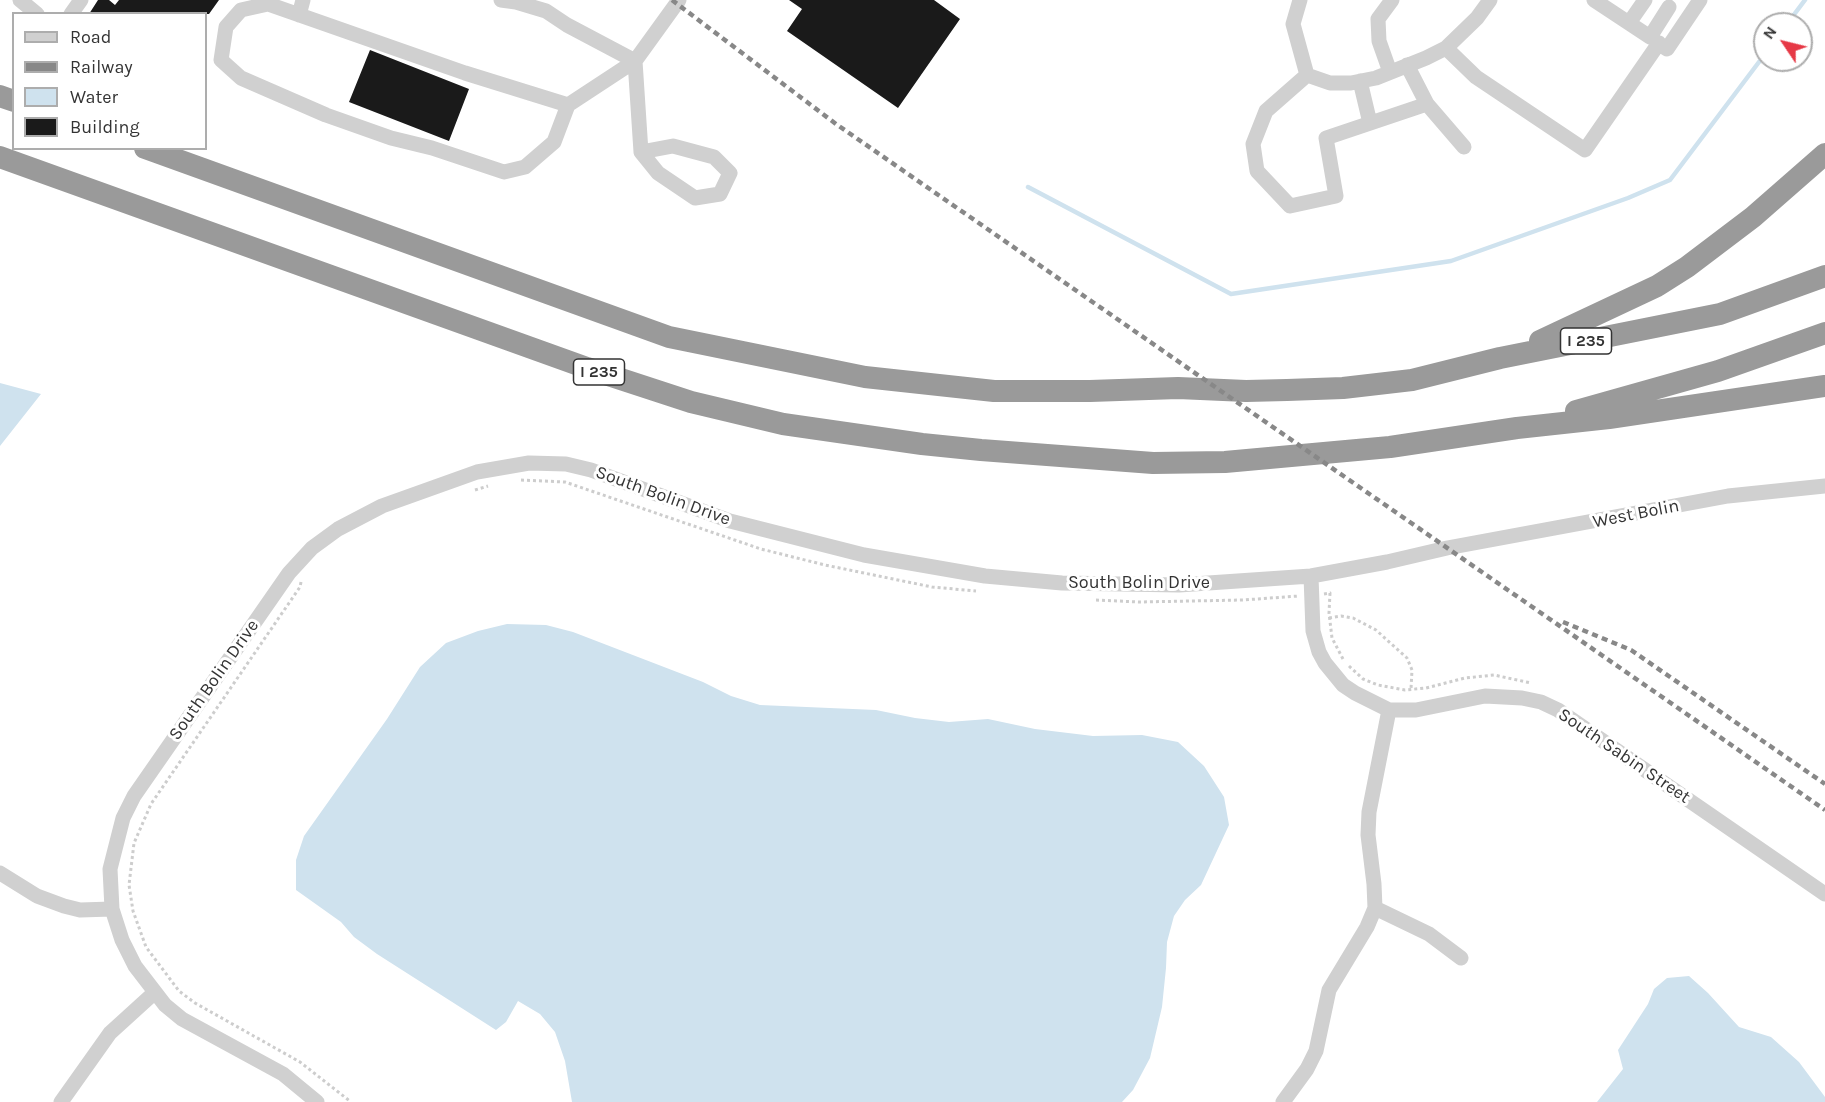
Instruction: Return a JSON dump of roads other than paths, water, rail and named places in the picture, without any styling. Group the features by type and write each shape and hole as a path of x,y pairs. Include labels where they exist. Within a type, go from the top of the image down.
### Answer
{"highway":[{"name":"I 235","path":"151,150 669,337 865,377 994,391 1090,392 1178,388 1246,391 1343,388 1412,380 1500,358 1720,314 1825,276"},
{"path":"1500,358 1657,286 1687,267 1754,217 1825,154"},
{"name":"I 235","path":"0,157 587,368 691,402 783,424 971,449 1153,463 1225,462 1421,442 1517,428 1718,371 1825,333"},
{"path":"1517,428 1609,418 1825,386"}],"street":[{"path":"20,0 35,12"},
{"path":"501,0 546,11 567,25 635,61"},
{"path":"568,105 465,73 301,8 268,4 241,10 226,27 221,60 242,78 326,115 391,138 432,148 504,172 525,167 554,142 568,105 635,61 679,0"},
{"path":"1300,0 1293,24 1307,75"},
{"path":"1390,72 1379,41 1378,19 1392,0"},
{"path":"1594,0 1667,49 1700,0"},
{"path":"1629,23 1645,0"},
{"path":"1307,75 1330,83 1360,81 1390,72 1446,48 1477,18 1488,1"},
{"path":"1446,48 1476,77 1585,150 1654,40 1673,2"},
{"path":"635,61 640,119 640,152 658,173 695,198 720,194 730,173 714,157 673,146 640,152"},
{"path":"1407,65 1427,104 1464,147"},
{"path":"1307,75 1266,111 1253,144 1257,171 1290,206 1336,196 1326,138 1427,104"},
{"path":"1360,81 1370,123"},
{"name":"South Bolin Drive","path":"317,1102 283,1074 182,1019 154,993 135,966 122,940 112,909 110,869 123,818 133,799 289,573 312,548 338,530 382,506 477,472 529,463 566,465 583,468 730,521 864,555 985,576 1062,583 1179,585 1311,576 1388,562 1447,548"},
{"name":"West Bolin","path":"1447,548 1728,496 1825,486"},
{"name":"South Sabin Street","path":"1311,576 1313,631 1319,652 1343,685 1355,693 1389,710 1416,710 1485,696 1522,698 1541,702 1558,710 1825,894"},
{"path":"1283,1102 1307,1069 1316,1051 1329,990 1367,927 1375,908 1368,835 1369,812 1389,710"},
{"path":"0,873 38,896 64,906 80,910 112,909"},
{"path":"1375,908 1429,934 1461,958"},
{"path":"61,1102 110,1033 154,993"}],"water":[{"path":"0,383 41,394 0,446"},
{"path":"507,624 546,625 573,632 703,682 731,696 760,705 876,710 949,722 988,719 1035,729 1093,736 1142,735 1178,742 1204,766 1224,797 1229,825 1201,885 1185,900 1174,916 1167,942 1162,1007 1150,1058 1133,1090 1122,1102 572,1102 565,1061 555,1032 540,1014 518,1001 506,1022 496,1030 377,954 354,937 341,922 296,890 296,860 304,836 387,719 420,667 446,643 478,631"},
{"path":"1689,976 1739,1027 1771,1037 1799,1062 1825,1097 1825,1102 1597,1102 1623,1069 1618,1050 1648,1004 1654,989 1667,978"}],"waterway":[{"path":"1796,12 1805,0"},
{"path":"1028,187 1231,294 1451,261 1628,198 1670,180 1753,70"}],"railway":[{"path":"672,0 836,124 1825,810"},
{"path":"1563,622 1631,650 1825,784"}]}
